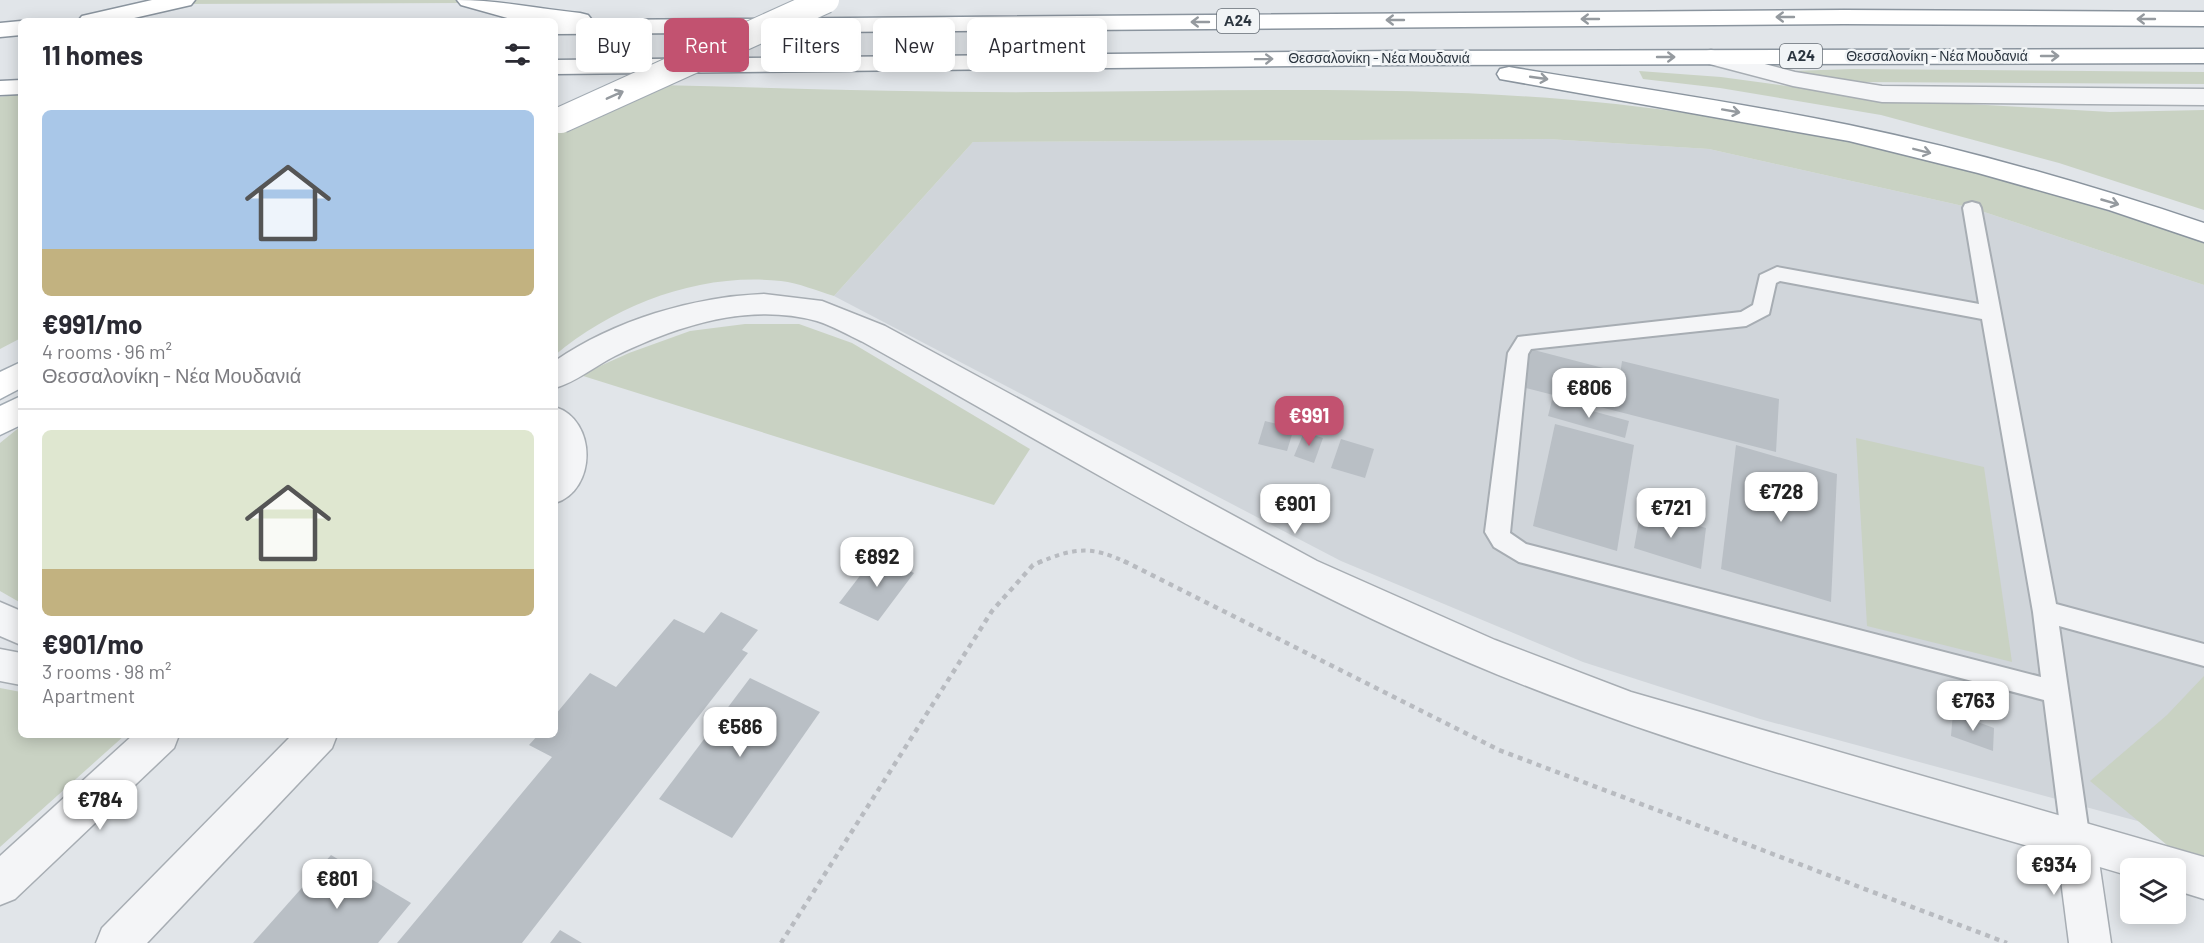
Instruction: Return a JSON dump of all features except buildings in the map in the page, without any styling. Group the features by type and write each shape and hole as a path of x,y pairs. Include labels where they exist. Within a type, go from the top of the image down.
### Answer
{"main road":[{"path":"103,18 183,0"},
{"path":"469,0 518,14 556,18"},
{"path":"558,113 771,0"},
{"path":"558,114 826,0"},
{"path":"1844,17 2021,0"},
{"name":"Α24","path":"652,26 1844,17 2204,19"},
{"path":"558,18 576,20"},
{"name":"Α24","path":"558,27 576,27"},
{"path":"0,32 18,29"},
{"path":"0,32 18,34"},
{"name":"Θεσσαλονίκη - Νέα Μουδανιά","path":"558,67 1398,58 2204,56"},
{"path":"1398,58 1568,83 1849,133 1995,169 2119,204 2204,233"},
{"path":"0,72 18,72"},
{"path":"0,88 18,87"},
{"path":"0,387 18,376"},
{"path":"0,423 18,410"}],"street":[{"path":"1711,57 1792,79 1882,94 2204,97"},
{"path":"558,374 566,367 637,332 701,310 763,303 817,310 874,334 1305,571 1482,651 1630,709 2136,858"},
{"path":"558,424 572,447 571,464 564,481 558,487"},
{"path":"0,618 18,627"},
{"path":"0,665 18,668"},
{"path":"0,884 157,738"},
{"path":"117,943 315,738"},
{"path":"2076,841 2090,943"},
{"path":"2186,873 2204,878"}],"lane":[{"path":"1972,208 2045,612 2076,841"},
{"path":"1992,314 1777,274 1767,280 1762,309 1746,319 1525,342 1518,353 1497,532 1502,540 1519,552 2056,692"},
{"path":"2045,612 2204,655"}],"path":[{"path":"781,943 992,610 1033,565 1066,551 1105,552 1499,750 2007,943"}],"shaded area":[{"path":"1548,139 1709,149 1972,208 2204,285 2204,839 1760,719 1583,662 1341,561 834,296 973,142"}],"green space":[{"path":"189,0 455,0 464,3 173,4"},
{"path":"1853,69 2204,72 2204,84 1857,82 1790,71"},
{"path":"1639,71 1721,77 1881,99 2110,112 2204,110 2204,210 2059,163 1881,115 1720,88 1643,79"},
{"path":"657,85 952,92 1404,91 1616,104 1766,126 1840,140 1987,176 2132,219 2204,243 2204,285 1972,208 1709,149 1548,139 973,142 834,296 781,281 751,280 690,287 632,307 579,337 558,353 558,130"},
{"path":"18,94 18,340 0,349 0,97"},
{"path":"745,324 799,324 852,343 1030,449 994,505 580,375 629,353 690,331"},
{"path":"18,428 18,601 0,591 0,443"},
{"path":"1856,438 1984,467 2012,662 1867,626"},
{"path":"2204,676 2204,859 2173,850 2090,781 2167,715"},
{"path":"0,688 18,691 18,738 122,738 0,847"}]}
